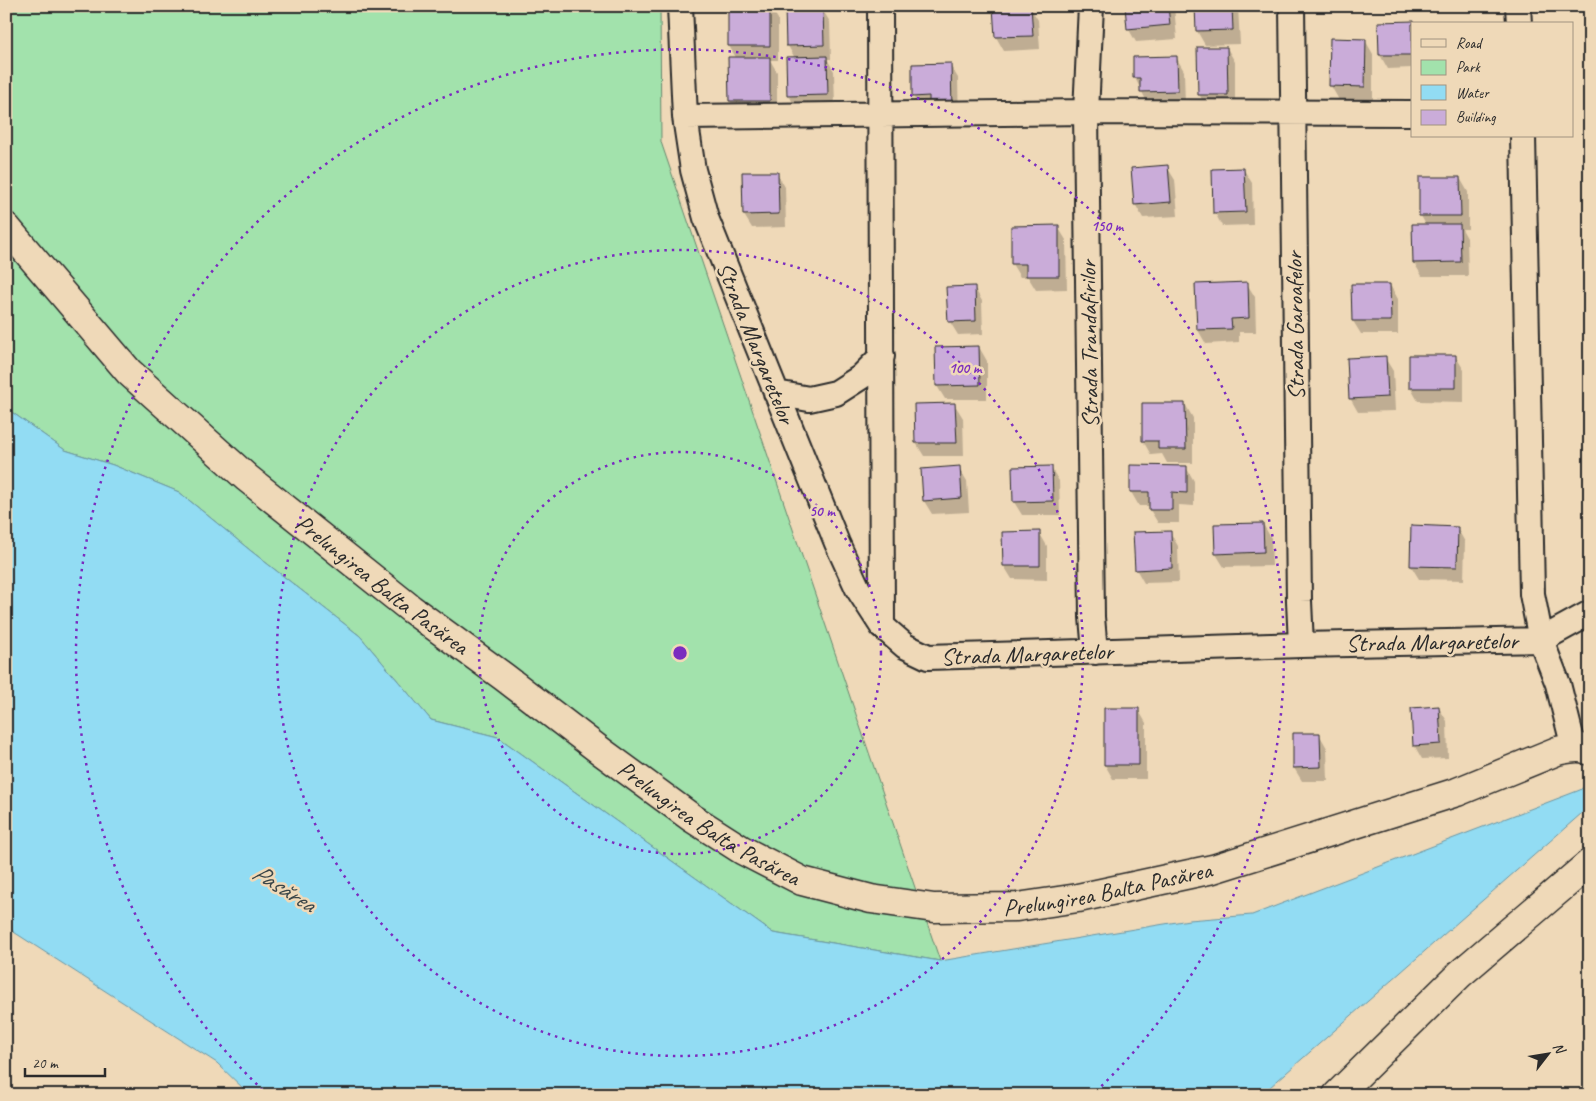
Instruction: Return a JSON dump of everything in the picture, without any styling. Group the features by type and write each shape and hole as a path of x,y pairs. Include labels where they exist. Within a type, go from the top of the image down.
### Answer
{"street":[{"name":"Strada Margaretelor","path":"680,6 685,118 693,170 706,218 837,543 858,589 882,626 905,646 928,657 1301,645 1541,640"},
{"path":"880,6 882,626"},
{"name":"Strada Trandafirilor","path":"1091,6 1086,112 1092,617 1095,652"},
{"name":"Strada Garoafelor","path":"1292,6 1298,601 1301,645"},
{"path":"1518,6 1519,22"},
{"path":"685,118 1086,112 1411,113"},
{"path":"1523,138 1532,594 1541,640 1582,750"},
{"name":"Prelungirea Balta Pasărea","path":"6,227 129,372 247,478 411,609 684,812 742,850 802,881 872,899 934,908 1017,907 1078,898 1213,869 1448,795 1557,750 1582,750"},
{"path":"776,393 809,399 836,393 861,377 882,356"},
{"path":"1541,640 1590,613"},
{"path":"1337,1095 1460,974 1590,863"}],"green space":[{"path":"6,6 660,6 661,142 940,961 773,933 498,737 431,720 360,636 179,492 113,465 65,450 6,408"}],"water":[{"name":"Pasărea","path":"6,408 65,450 113,465 179,492 360,636 431,720 498,737 773,933 940,961 1189,920 1252,915 1580,790 1590,782 1590,806 1261,1095 250,1095 217,1063 6,927"}],"building":[{"path":"728,6 770,6 770,46 728,46"},
{"path":"1031,6 1033,36 995,37 993,7"},
{"path":"1125,6 1168,6 1170,25 1127,29"},
{"path":"1195,6 1232,6 1233,30 1196,31"},
{"path":"823,7 824,45 786,46 785,8"},
{"path":"1414,21 1411,22 1411,55 1379,55 1378,22"},
{"path":"1330,38 1366,39 1365,87 1329,86"},
{"path":"1197,47 1227,47 1228,95 1198,95"},
{"path":"827,56 828,95 787,96 786,57"},
{"path":"1177,56 1178,91 1140,92 1140,78 1133,78 1133,57"},
{"path":"728,57 770,57 770,101 729,101"},
{"path":"951,63 952,110 929,111 929,96 912,97 912,64"},
{"path":"1590,69 1590,99 1589,99 1587,70"},
{"path":"1168,165 1171,202 1134,205 1131,168"},
{"path":"1244,168 1246,212 1213,213 1212,169"},
{"path":"742,172 778,172 779,214 743,215"},
{"path":"1419,177 1460,177 1461,216 1419,216"},
{"path":"1412,224 1460,224 1461,262 1413,263"},
{"path":"1059,225 1059,276 1026,276 1026,264 1011,264 1011,226"},
{"path":"1248,282 1249,318 1231,319 1232,329 1197,330 1195,284"},
{"path":"1351,284 1390,284 1391,321 1352,321"},
{"path":"975,286 976,321 948,322 946,287"},
{"path":"979,346 980,385 936,386 935,347"},
{"path":"1409,355 1456,355 1456,388 1409,388"},
{"path":"1386,356 1388,397 1349,399 1347,358"},
{"path":"955,403 957,443 915,443 914,404"},
{"path":"1142,403 1185,403 1186,449 1158,449 1158,441 1142,441"},
{"path":"1130,465 1187,466 1187,493 1172,492 1172,510 1149,510 1149,492 1130,492"},
{"path":"960,466 962,498 923,501 921,469"},
{"path":"1052,466 1053,501 1013,502 1012,467"},
{"path":"1263,523 1264,552 1215,554 1214,524"},
{"path":"1411,525 1458,527 1457,567 1410,566"},
{"path":"1040,531 1040,566 1003,566 1002,532"},
{"path":"1171,531 1172,568 1135,570 1133,532"},
{"path":"1439,706 1441,744 1413,746 1411,708"},
{"path":"1104,708 1139,708 1139,765 1104,765"},
{"path":"1293,733 1320,733 1321,767 1293,768"}]}
